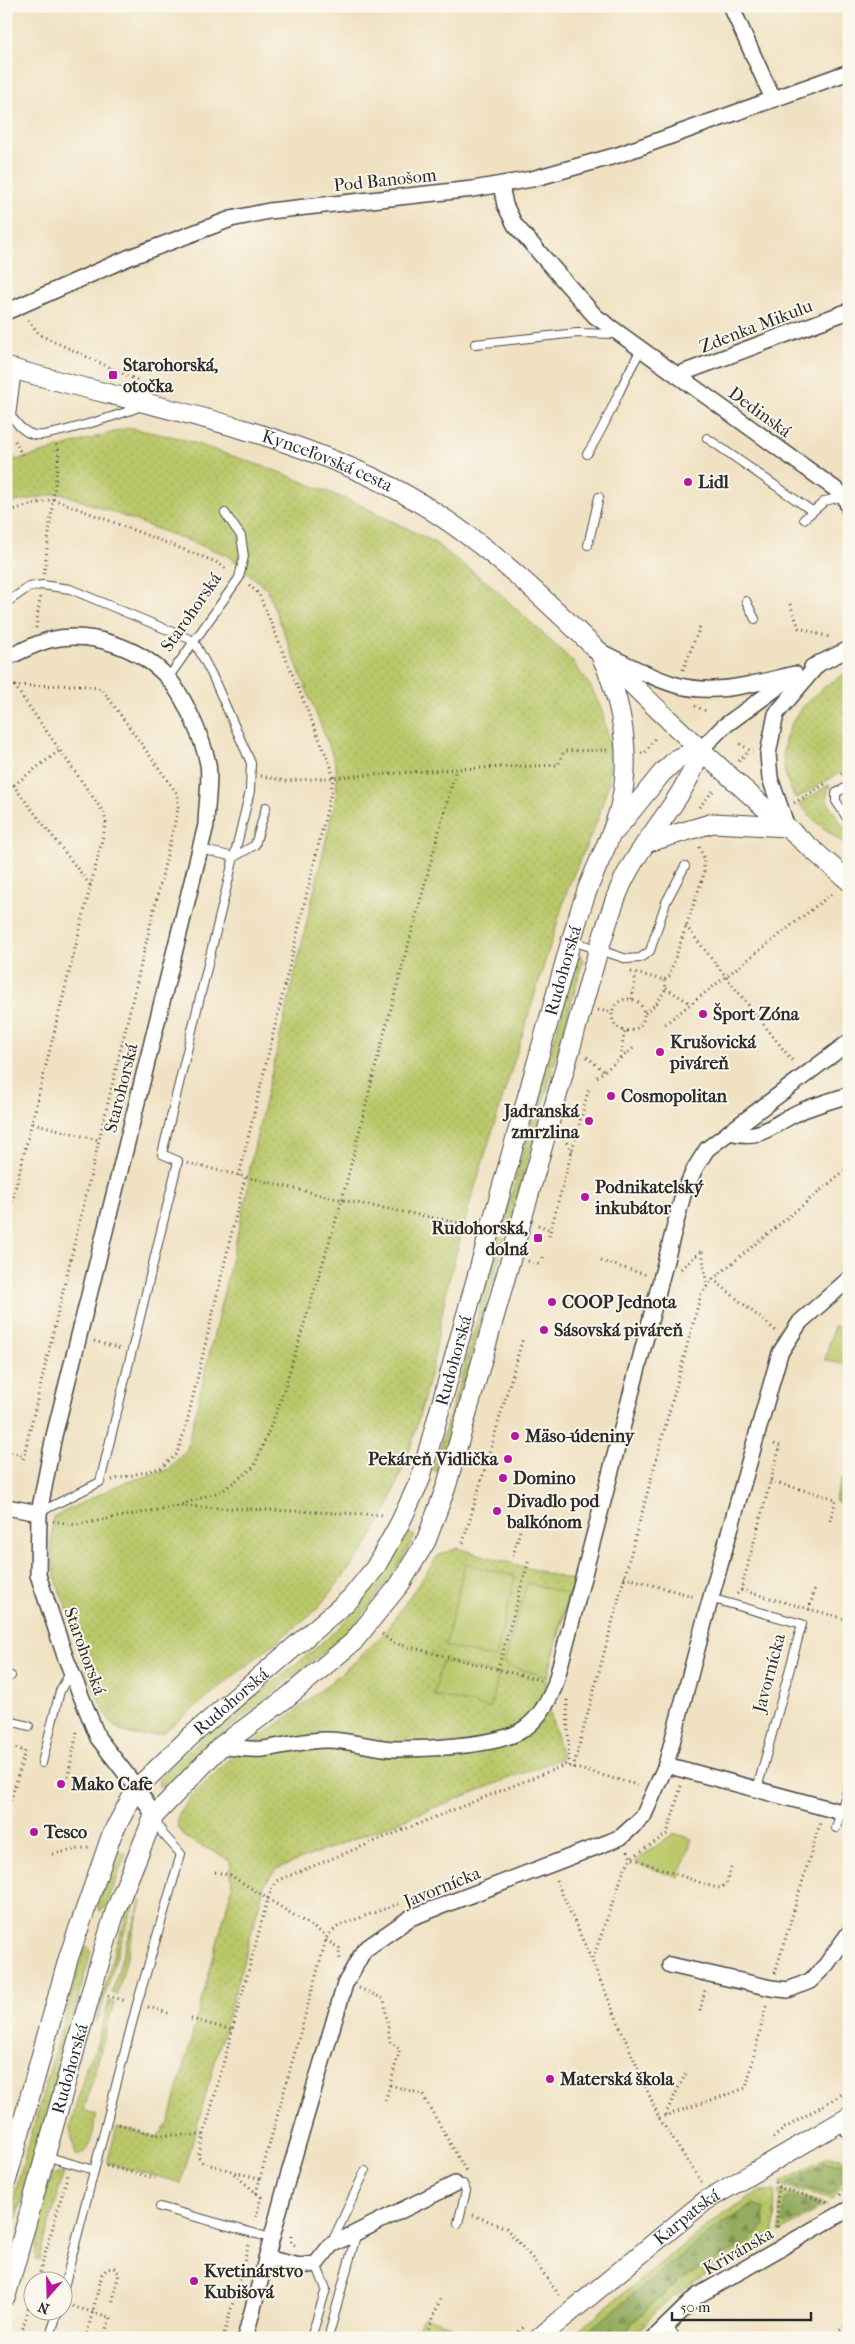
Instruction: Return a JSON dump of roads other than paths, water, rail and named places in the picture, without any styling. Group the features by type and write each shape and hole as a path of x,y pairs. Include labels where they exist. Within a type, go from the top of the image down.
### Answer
{"street":[{"path":"731,6 773,99"},
{"name":"Pod Banošom","path":"13,309 130,256 231,219 268,211 501,185 573,169 618,155 849,72"},
{"name":"Dedinská","path":"501,185 505,205 515,225 582,303 617,334 847,500"},
{"name":"Zdenka Mikulu","path":"677,376 849,311"},
{"name":"Kynceľovská cesta","path":"12,369 147,404 299,447 385,484 424,506 498,559 786,827 849,881"},
{"name":"Starohorská","path":"6,658 50,640 78,638 110,642 141,656 168,678 192,717 208,765 206,825 54,1436 43,1517 38,1575 71,1671 98,1738 137,1788"},
{"path":"701,749 723,727 755,701 795,674 849,649"},
{"path":"598,651 660,680 678,686 730,688 795,674"},
{"name":"Rudohorská","path":"6,2182 72,1946 112,1834 137,1788 191,1736 351,1598 375,1568 400,1523 420,1480 571,941 590,884 611,836 624,785 626,754 620,717 611,676 598,651"},
{"path":"649,842 713,823 786,827 770,778 768,754 776,714 819,663"},
{"name":"Rudohorská","path":"611,836 662,773 678,758 701,749"},
{"name":"Rudohorská","path":"6,2296 116,1909 154,1816 221,1746 285,1699 353,1642 400,1584 426,1541 446,1487 598,951 619,890 630,868 694,772 701,749"},
{"name":"Rudohorská","path":"221,1746 262,1749 301,1741 328,1740 394,1748 466,1744 496,1740 519,1732 536,1718 549,1701 555,1685 683,1195 695,1168 707,1149 849,1042"},
{"path":"729,1132 746,1136 766,1131 800,1112 849,1095"},
{"name":"Javornícka","path":"245,2338 271,2238 342,1994 350,1974 364,1950 410,1918 621,1837 643,1817 666,1765 705,1598 756,1439 780,1353 800,1322 847,1283"},
{"path":"6,1507 43,1517"},
{"path":"666,1765 841,1812"},
{"path":"137,1788 154,1816"},
{"path":"670,1965 771,1988 788,1990 810,1981 826,1965 849,1933"},
{"name":"Karpatská","path":"539,2338 705,2201 847,2123"},
{"path":"266,2258 300,2266 316,2264 331,2245 459,2184"},
{"name":"Krivánska","path":"654,2338 667,2323 697,2296 849,2209"}],"lane":[{"path":"476,344 577,333 617,334"},
{"path":"587,454 606,425 629,370 641,350"},
{"path":"12,369 11,416 22,429 36,436 116,416 147,404"},
{"path":"707,438 812,511"},
{"path":"588,545 599,498"},
{"path":"804,519 824,501 847,500"},
{"name":"Starohorská","path":"168,678 239,578 244,556 241,536 225,513"},
{"path":"6,603 29,587 42,585 70,589 194,641 251,763 250,791 162,1154 178,1161 100,1482 43,1517"},
{"path":"746,601 755,619"},
{"path":"849,786 836,793 836,801 849,822"},
{"path":"200,849 234,857 256,845 266,807"},
{"path":"571,941 627,959 640,958 650,951 666,902 685,866"},
{"name":"Javornícka","path":"705,1598 802,1624 758,1789"},
{"path":"42,1763 60,1691 71,1671"},
{"path":"6,1720 29,1726"},
{"path":"836,1828 849,1784"},
{"path":"68,2272 137,2004 181,1854 163,1834 154,1816"},
{"path":"45,2155 94,2170"},
{"path":"331,2245 365,2171"},
{"path":"458,2223 466,2191 459,2184"},
{"path":"160,2207 271,2238"},
{"path":"330,2331 357,2232"},
{"path":"311,2338 326,2289 316,2264"},
{"path":"50,2338 55,2322"},
{"path":"667,2323 676,2338"}],"place":[{"name":"Starohorská, otočka","path":"113,375"},
{"name":"Lidl","path":"688,482"},
{"name":"Šport Zóna","path":"703,1014"},
{"name":"Krušovická piváreň","path":"660,1052"},
{"name":"Cosmopolitan","path":"611,1096"},
{"name":"Jadranská zmrzlina","path":"589,1121"},
{"name":"Podnikatelský inkubátor","path":"585,1197"},
{"name":"Rudohorská, dolná","path":"538,1238"},
{"name":"COOP Jednota","path":"552,1302"},
{"name":"Sásovská piváreň","path":"544,1330"},
{"name":"Mäso-údeniny","path":"515,1436"},
{"name":"Pekáreň Vidlička","path":"508,1459"},
{"name":"Domino","path":"503,1478"},
{"name":"Divadlo pod balkónom","path":"497,1511"},
{"name":"Mako Cafe","path":"61,1784"},
{"name":"Tesco","path":"34,1832"},
{"name":"Materská škola","path":"550,2079"},
{"name":"Kvetinárstvo Kubišová","path":"194,2281"}]}
